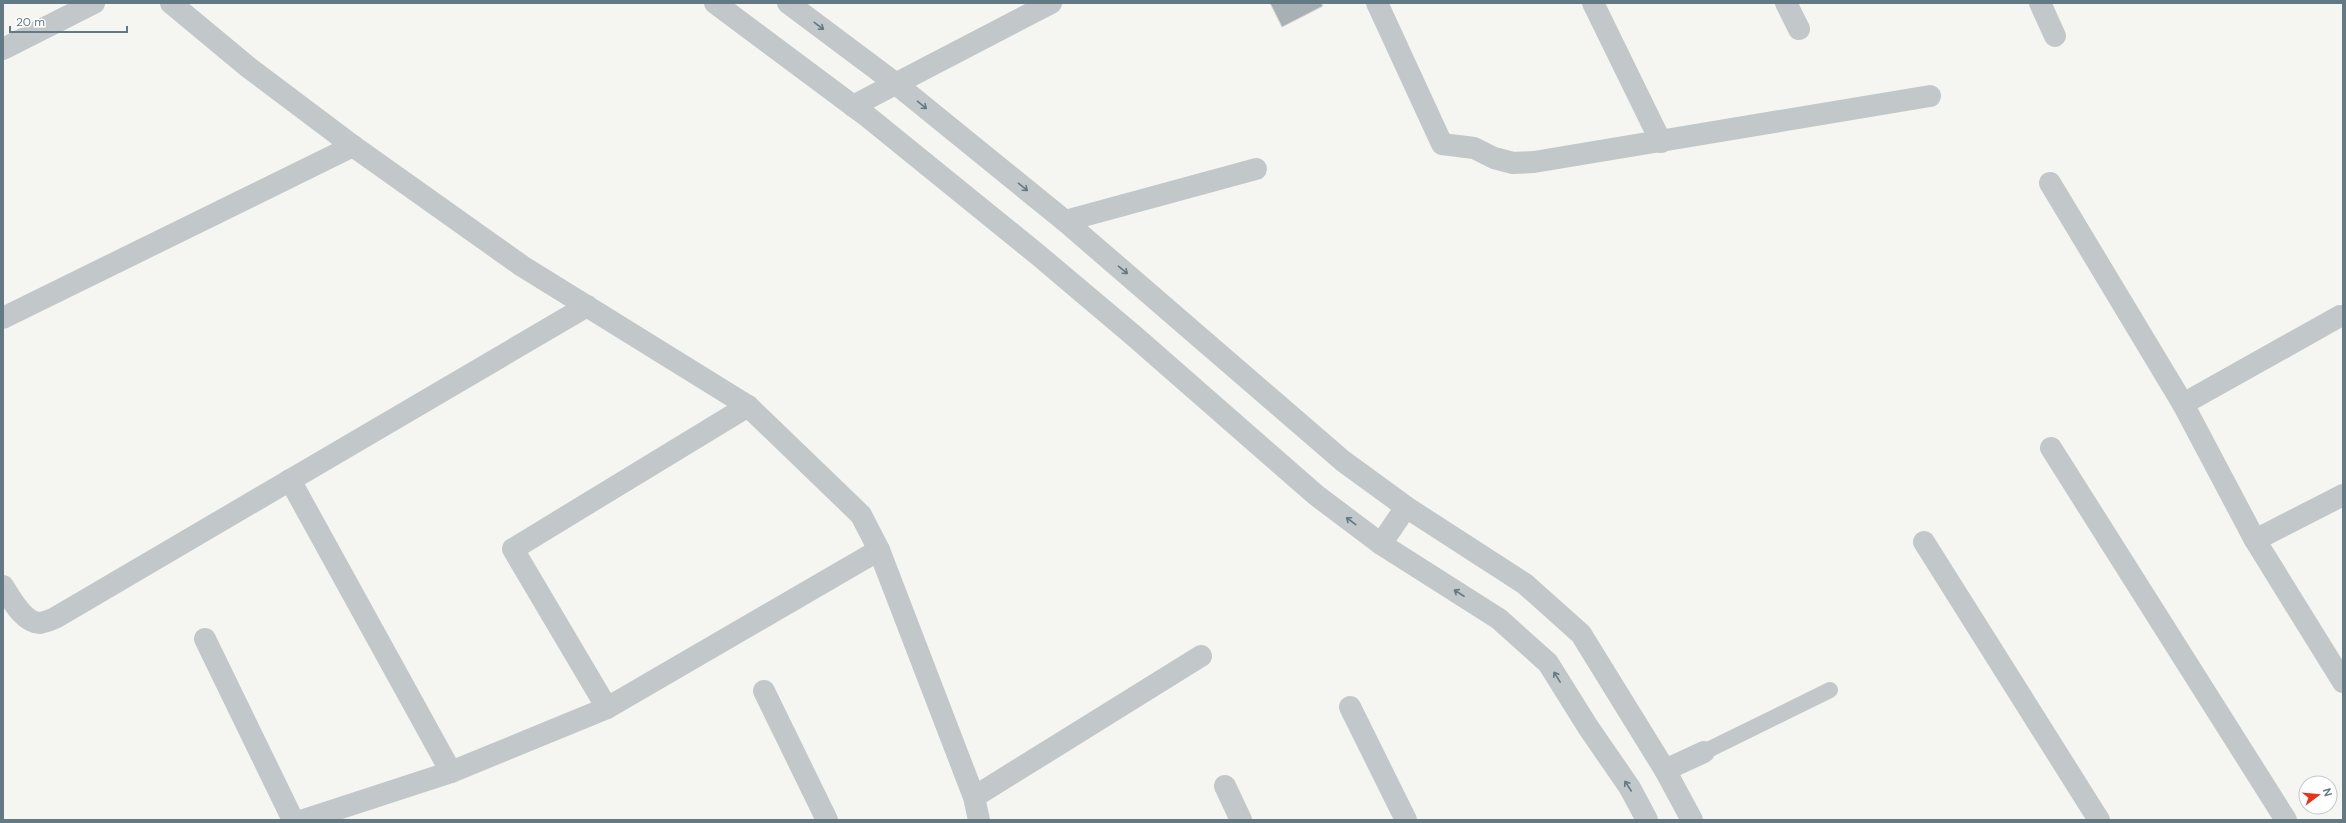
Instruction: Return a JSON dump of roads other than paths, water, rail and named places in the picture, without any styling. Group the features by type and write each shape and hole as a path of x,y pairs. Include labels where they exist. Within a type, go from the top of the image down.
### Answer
{"street":[{"path":"3,49 94,3"},
{"path":"171,3 248,67 353,146 522,266 748,406 861,515 879,550 974,796 979,820"},
{"path":"715,3 853,106 1121,325 1316,495 1381,544 1499,619 1548,663 1588,727 1630,788 1647,820"},
{"path":"788,3 895,83 1065,220 1343,461 1406,508 1525,584 1581,634 1666,770 1692,820"},
{"path":"853,106 1051,3"},
{"path":"1377,3 1442,144 1474,148 1494,158 1513,163 1534,162 1661,142 1930,96"},
{"path":"1593,3 1661,142"},
{"path":"1786,3 1799,30"},
{"path":"2040,3 2055,36"},
{"path":"3,318 353,146"},
{"path":"1065,220 1256,170"},
{"path":"2050,182 2182,404 2255,540 2343,682"},
{"path":"3,586 21,612 31,620 39,623 55,618 587,306"},
{"path":"2182,404 2340,316"},
{"path":"607,708 513,549 748,406"},
{"path":"2051,448 2286,820"},
{"path":"290,480 451,772"},
{"path":"2255,540 2343,495"},
{"path":"1381,544 1406,508"},
{"path":"1924,542 2099,820"},
{"path":"304,820 451,772 607,708 879,550"},
{"path":"205,639 293,820"},
{"path":"974,796 1201,656"},
{"path":"764,692 827,820"},
{"path":"1350,707 1406,820"},
{"path":"1666,770 1704,752"},
{"path":"1226,786 1241,820"}],"lane":[{"path":"1704,752 1830,690"}]}
